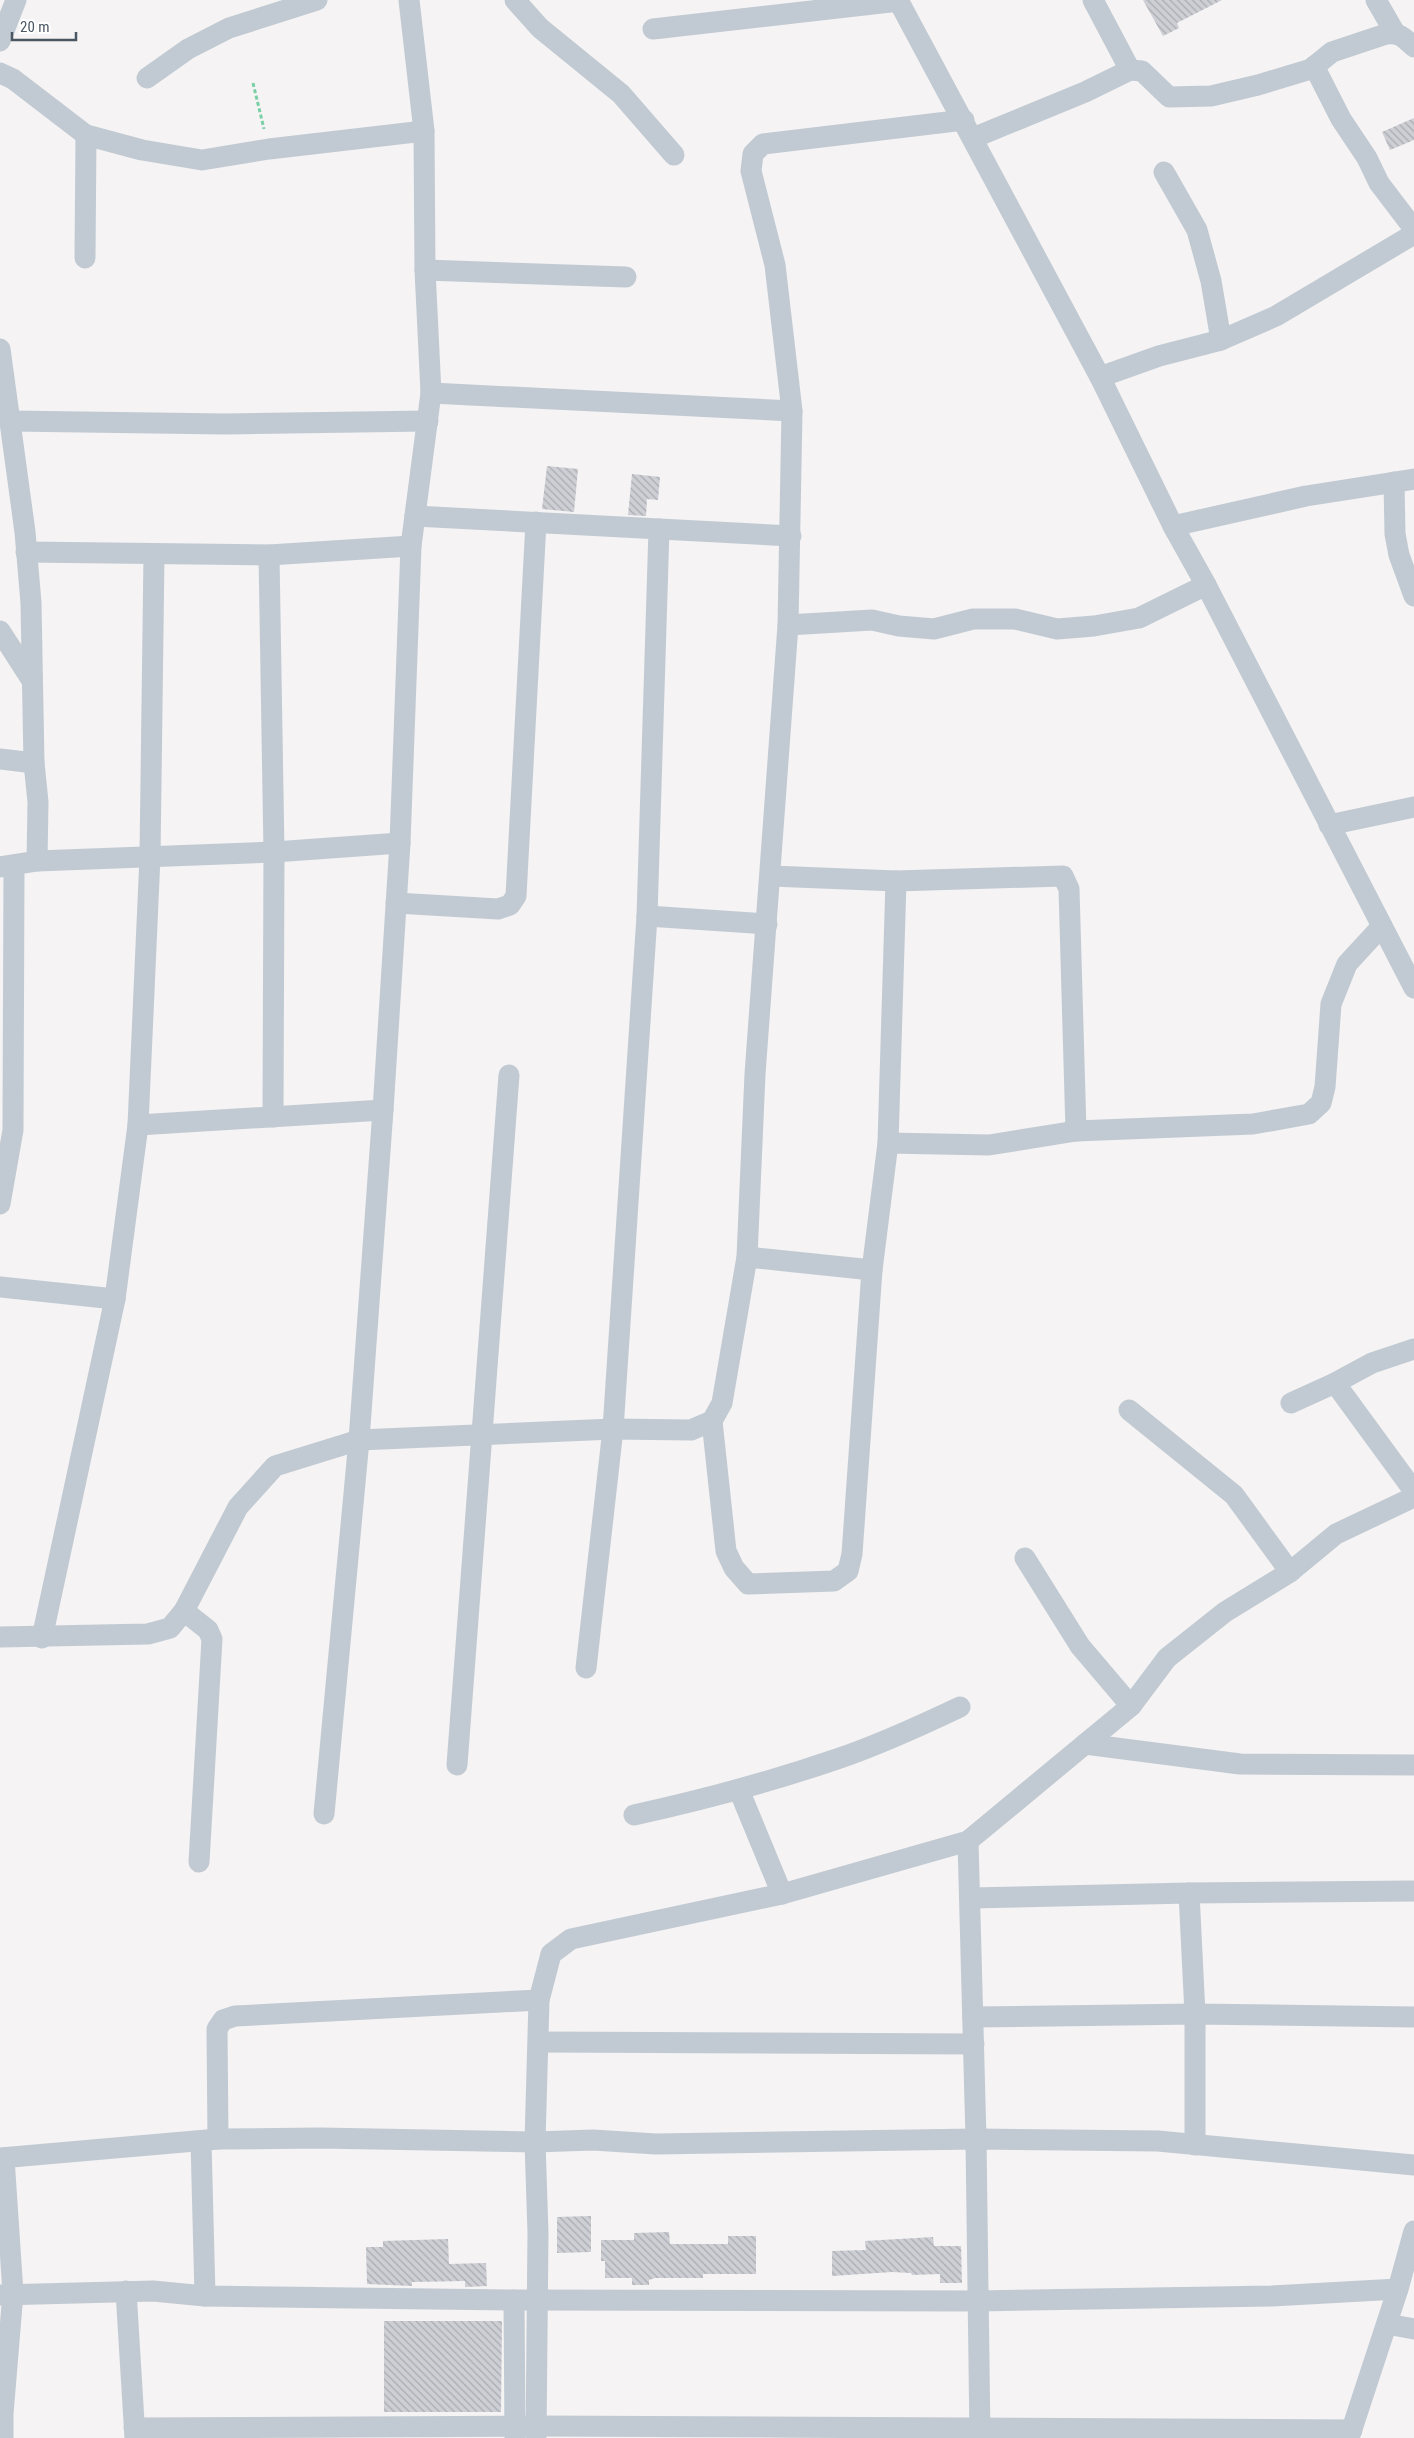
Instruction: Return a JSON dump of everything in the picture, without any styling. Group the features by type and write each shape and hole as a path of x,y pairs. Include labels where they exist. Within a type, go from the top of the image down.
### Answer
{"street":[{"path":"0,40 16,0"},
{"path":"147,78 188,49 229,28 317,0"},
{"path":"324,1814 359,1440 383,1110 400,843 411,546 431,393 425,270 424,131 409,0"},
{"path":"515,0 540,28 621,94 674,155"},
{"path":"1093,0 1130,70"},
{"path":"1376,0 1395,33"},
{"path":"653,29 899,1 1100,377 1173,526 1206,585 1414,988"},
{"path":"896,881 888,1143 872,1270 852,1554 848,1571 834,1581 748,1584 734,1568 726,1551 712,1422 722,1403 747,1257 755,1074 788,625 792,412 775,265 751,170 752,154 763,144 968,129 1086,92 1130,70 1142,71 1169,97 1184,99 1212,96 1258,85 1314,66 1332,52 1344,46 1395,33 1401,35 1414,47"},
{"path":"1100,377 1159,356 1221,340 1276,316 1412,222 1380,183 1367,158 1341,119 1314,66"},
{"path":"0,73 13,79 86,135 142,150 202,160 269,149 424,131"},
{"path":"85,258 86,135"},
{"path":"1164,172 1197,230 1211,280 1221,340"},
{"path":"425,270 626,277"},
{"path":"0,350 25,532 32,603 34,763 38,802 37,861"},
{"path":"431,393 792,412"},
{"path":"10,421 226,424 428,421"},
{"path":"1173,526 1306,496 1404,480 1395,534 1399,555 1414,596"},
{"path":"415,516 791,536"},
{"path":"396,902 498,909 510,905 516,896 536,522"},
{"path":"586,1668 613,1429 647,916 660,529"},
{"path":"26,552 269,555 411,546"},
{"path":"42,1638 115,1298 138,1125 150,858 154,555"},
{"path":"269,555 274,852 273,1117"},
{"path":"788,625 872,620 899,626 934,629 973,619 1015,619 1057,629 1094,626 1139,618 1206,585"},
{"path":"0,631 32,679"},
{"path":"0,759 34,763"},
{"path":"1330,825 1414,807"},
{"path":"0,1204 13,1130 7,866 37,861 274,852 400,843"},
{"path":"771,876 896,881 1063,876 1069,889 1076,1131"},
{"path":"647,916 767,924"},
{"path":"888,1143 989,1145 1076,1131 1253,1124 1309,1114 1321,1103 1325,1087 1331,1004 1347,964 1382,926"},
{"path":"457,1765 509,1075"},
{"path":"138,1125 383,1110"},
{"path":"747,1257 872,1270"},
{"path":"0,1288 115,1298"},
{"path":"1291,1403 1335,1383 1372,1363 1414,1349"},
{"path":"1335,1383 1414,1491"},
{"path":"1129,1410 1234,1495 1290,1572"},
{"path":"0,1637 42,1638 148,1634 170,1628 184,1612 238,1507 275,1466 359,1440 613,1429 691,1430 712,1422"},
{"path":"536,2432 538,2233 535,2142 539,2000 551,1954 571,1939 782,1894 968,1840 1131,1706 1167,1658 1225,1612 1290,1572 1336,1534 1414,1497"},
{"path":"1025,1558 1080,1646 1131,1706"},
{"path":"184,1612 208,1630 212,1639 200,1862"},
{"path":"634,1815 739,1790 838,1759 899,1735 960,1707"},
{"path":"1085,1744 1240,1764 1414,1765"},
{"path":"739,1790 782,1894"},
{"path":"968,1840 976,2139 980,2432"},
{"path":"970,1898 1188,1893 1414,1891"},
{"path":"1188,1893 1196,2014 1196,2145"},
{"path":"205,2296 209,2140 217,2030 224,2020 235,2016 539,2000"},
{"path":"973,2017 1196,2014 1414,2017"},
{"path":"539,2042 974,2044"},
{"path":"3,2438 2,2414 7,2294 2,2158 209,2140 320,2138 535,2142 593,2140 656,2144 976,2139 1158,2140 1414,2165"},
{"path":"126,2291 134,2433 980,2432 1350,2434 1387,2324 1414,2231"},
{"path":"7,2294 126,2291 205,2296 514,2300 978,2301 1272,2296 1398,2289"},
{"path":"514,2300 515,2432"},
{"path":"1387,2324 1414,2330"}],"path":[{"path":"253,83 269,149"}],"building":[{"path":"1143,0 1222,0 1177,23 1179,28 1163,36"},
{"path":"1414,118 1414,140 1390,150 1382,132"},
{"path":"547,466 578,469 574,512 542,509"},
{"path":"632,474 660,477 658,500 647,499 646,516 628,515"},
{"path":"591,2216 591,2252 557,2253 557,2217"},
{"path":"669,2232 670,2244 728,2244 728,2236 756,2236 756,2274 703,2274 703,2278 655,2278 649,2280 649,2285 632,2285 632,2278 605,2278 605,2261 601,2261 601,2240 634,2240 634,2233"},
{"path":"933,2237 934,2246 961,2246 962,2283 940,2283 940,2274 912,2275 911,2273 892,2272 832,2276 832,2251 866,2250 865,2241"},
{"path":"448,2239 449,2264 486,2263 487,2286 465,2287 465,2281 412,2282 412,2286 367,2284 366,2247 383,2247 383,2241"},
{"path":"384,2321 502,2321 501,2412 384,2412"}]}
